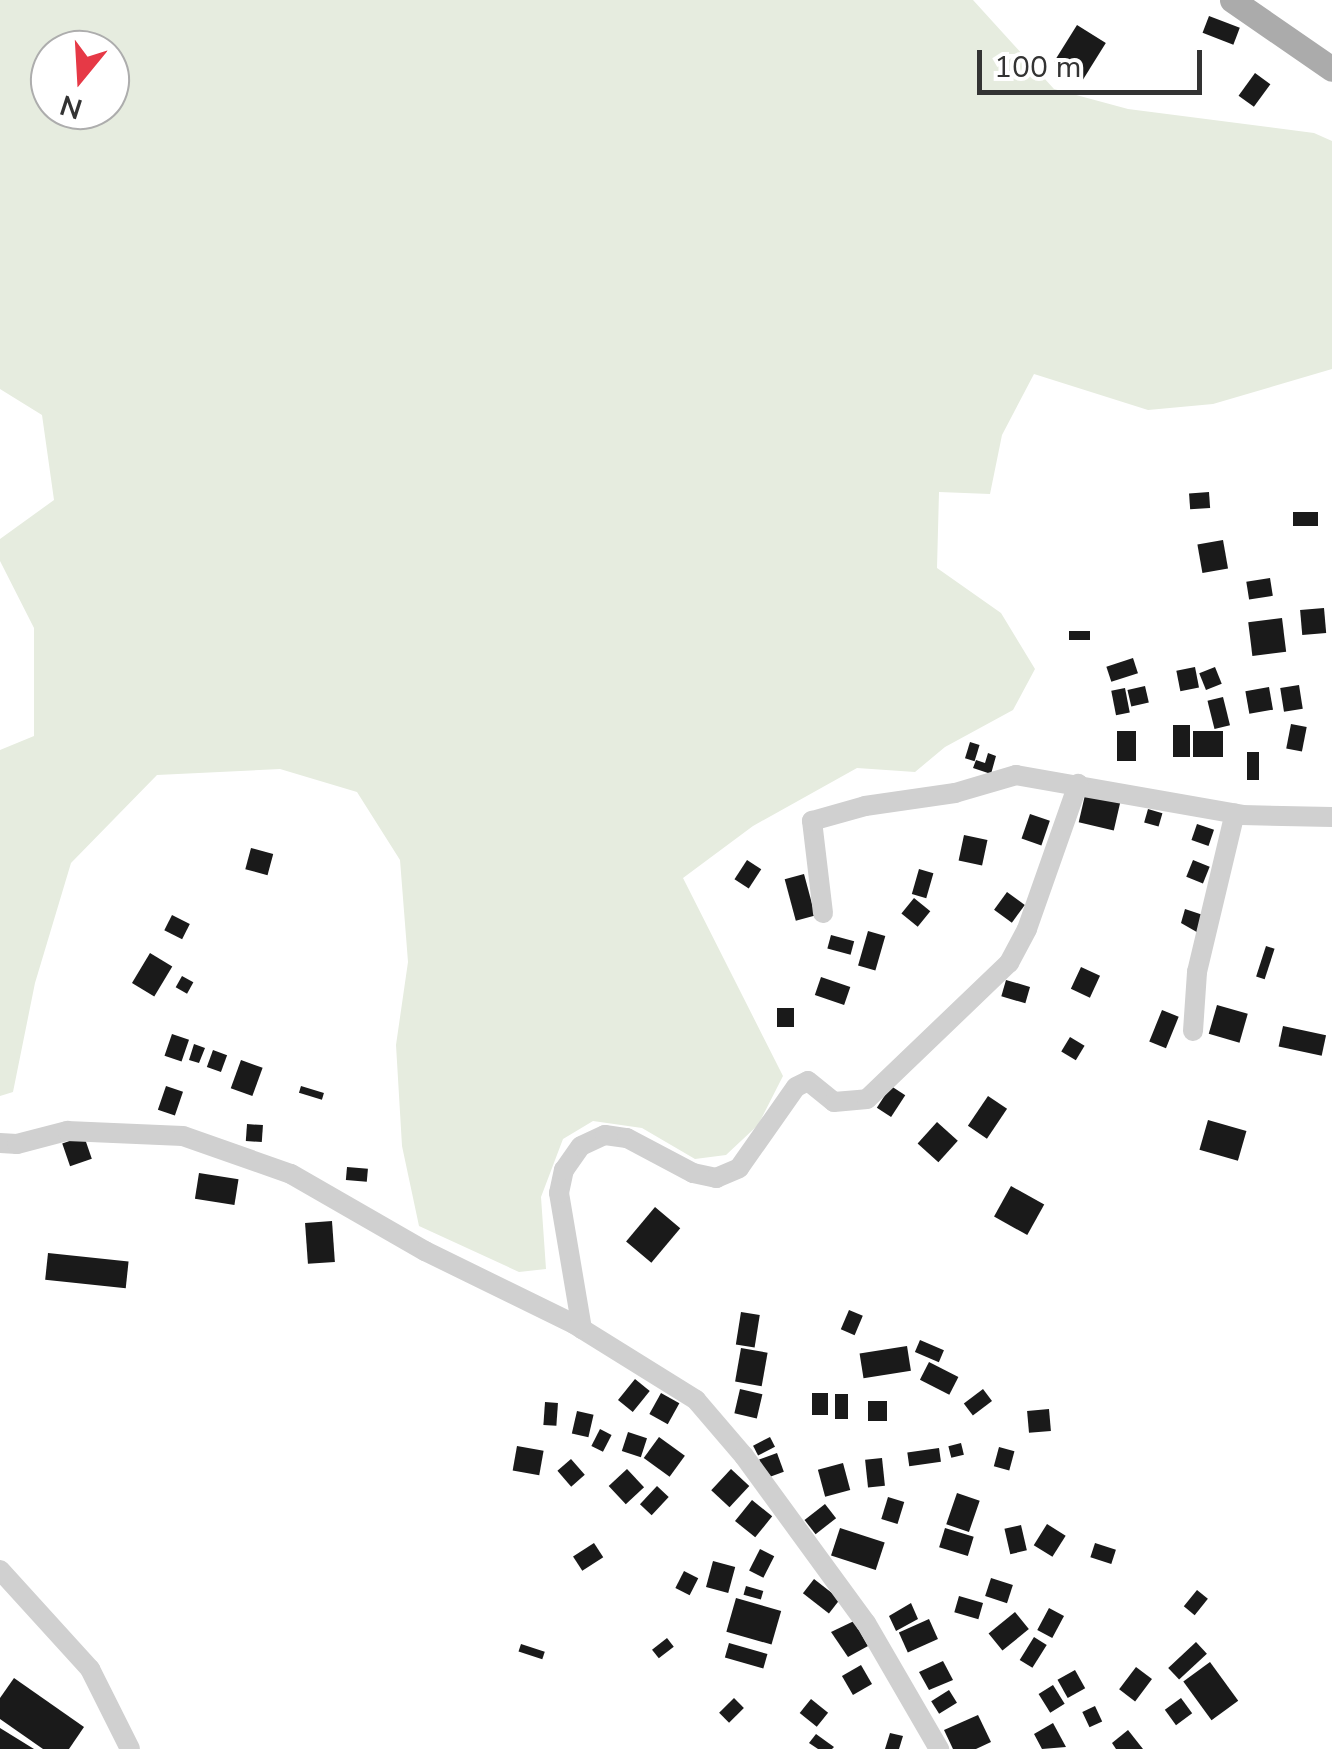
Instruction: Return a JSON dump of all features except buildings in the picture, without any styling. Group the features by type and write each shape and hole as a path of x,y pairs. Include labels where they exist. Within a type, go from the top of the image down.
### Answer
{"main road":[{"path":"1232,0 1332,69"}],"street":[{"path":"823,913 812,821 865,806 955,793 1016,775 1235,813 1332,817"},
{"path":"582,1329 559,1193 564,1170 580,1146 604,1135 627,1138 693,1173 716,1178 739,1168 796,1087 808,1082 834,1102 867,1099 1009,963 1027,929 1078,784"},
{"path":"1193,1031 1196,972 1235,813"},
{"path":"0,1142 16,1144 67,1131 183,1136 291,1174 425,1251 582,1329 696,1400 866,1623 938,1749"},
{"path":"0,1570 90,1668 130,1749"}],"shaded area":[{"path":"0,0 973,0 1054,89 1128,109 1314,133 1332,141 1332,369 1213,404 1148,410 1034,374 1002,435 990,494 939,492 937,568 1001,613 1035,669 1013,710 945,747 915,772 857,768 753,826 683,878 783,1076 758,1125 726,1155 695,1159 642,1128 593,1121 563,1139 541,1197 546,1269 519,1272 419,1226 402,1146 396,1045 408,962 400,860 357,792 280,769 157,775 71,863 35,983 13,1092 0,1096 0,750 34,736 34,628 0,561 0,539 54,500 42,415 0,389"}]}
